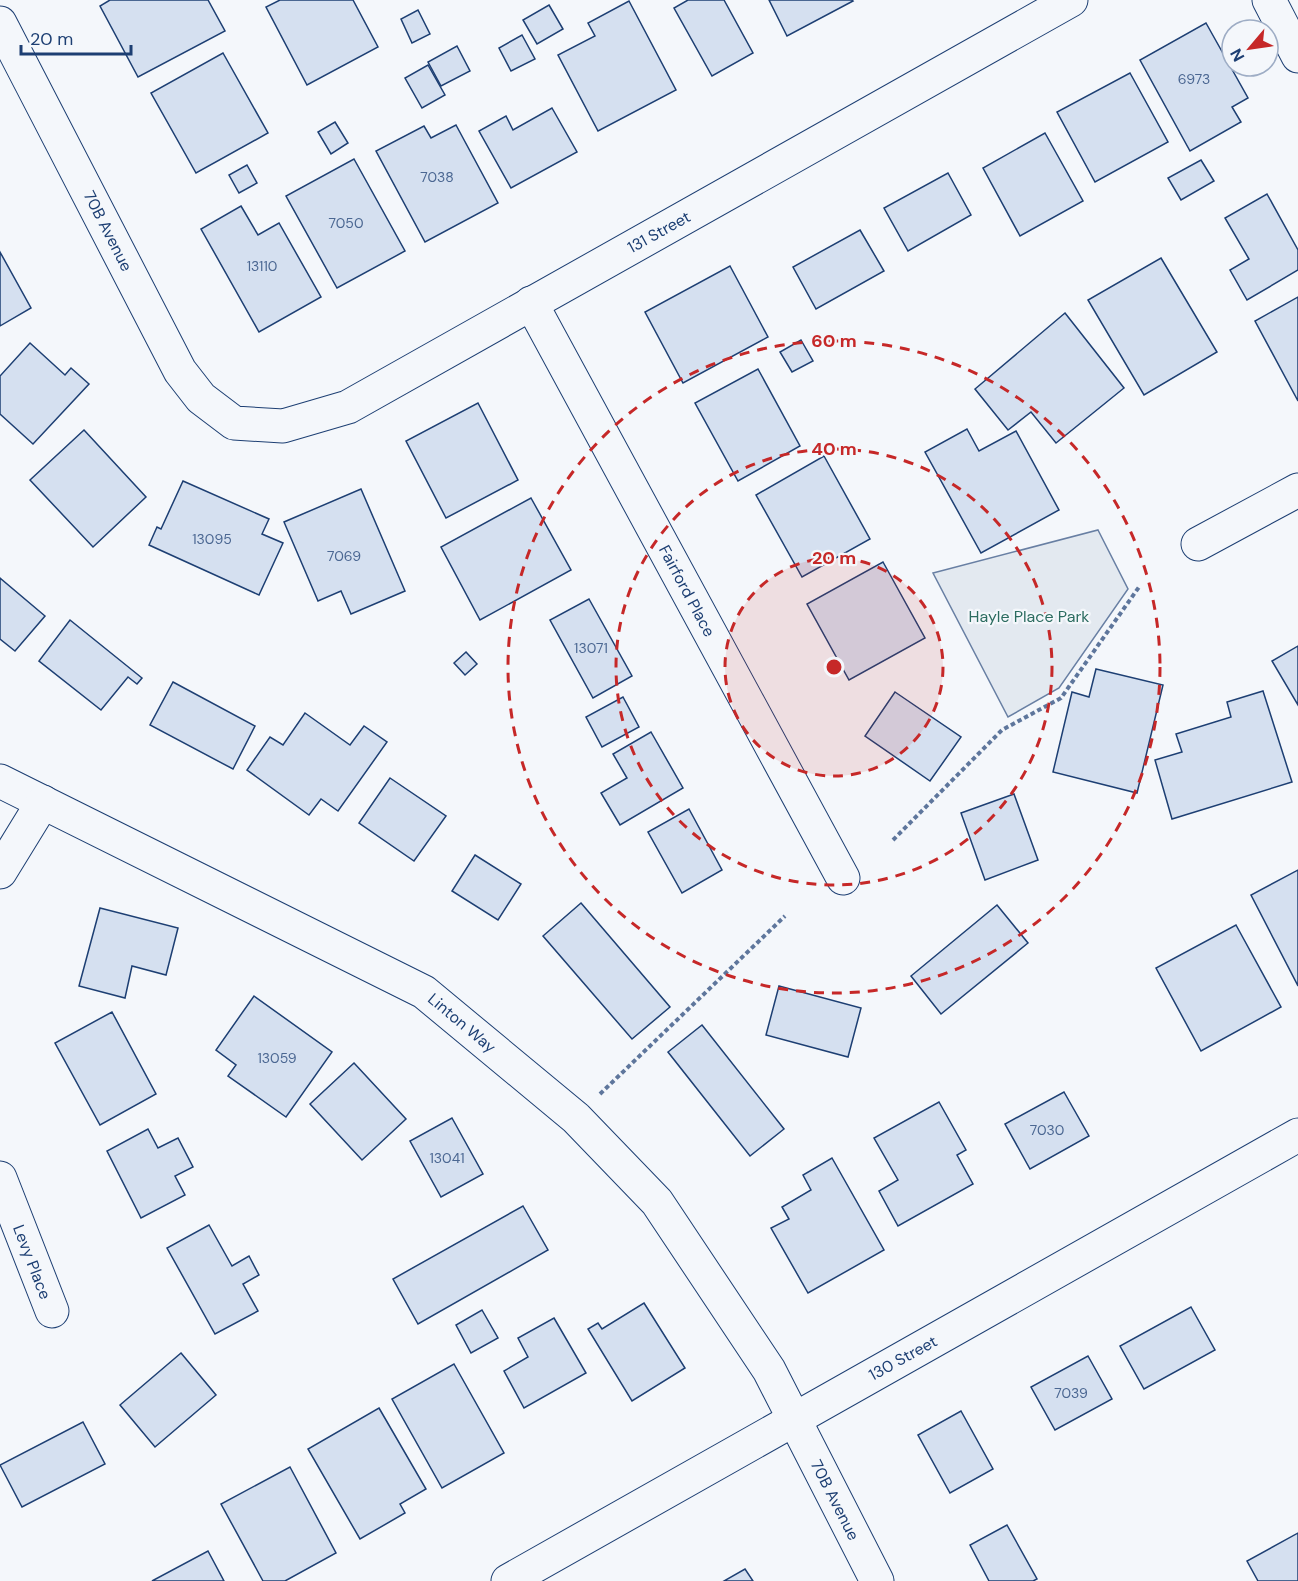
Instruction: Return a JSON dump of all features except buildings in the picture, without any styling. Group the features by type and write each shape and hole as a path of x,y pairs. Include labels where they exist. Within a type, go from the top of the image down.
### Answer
{"street":[{"name":"131 Street","path":"234,423 284,426 348,407 1071,0"},
{"path":"1269,0 1298,56"},
{"name":"70B Avenue","path":"0,23 180,371 201,398 234,423"},
{"name":"Fairford Place","path":"531,303 843,878"},
{"path":"1198,544 1298,490"},
{"name":"Linton Way","path":"0,781 424,992 576,1118 657,1202 769,1370 794,1419"},
{"path":"0,872 43,802"},
{"name":"130 Street","path":"508,1581 1298,1135"},
{"name":"Levy Place","path":"0,1178 52,1311"},
{"name":"70B Avenue","path":"794,1419 877,1581"}],"path":[{"path":"893,840 1002,730 1061,698 1139,586"},
{"path":"599,1095 785,916"}],"green space":[{"name":"Hayle Place Park","path":"1098,530 1128,589 1059,688 1008,717 933,573"}]}
